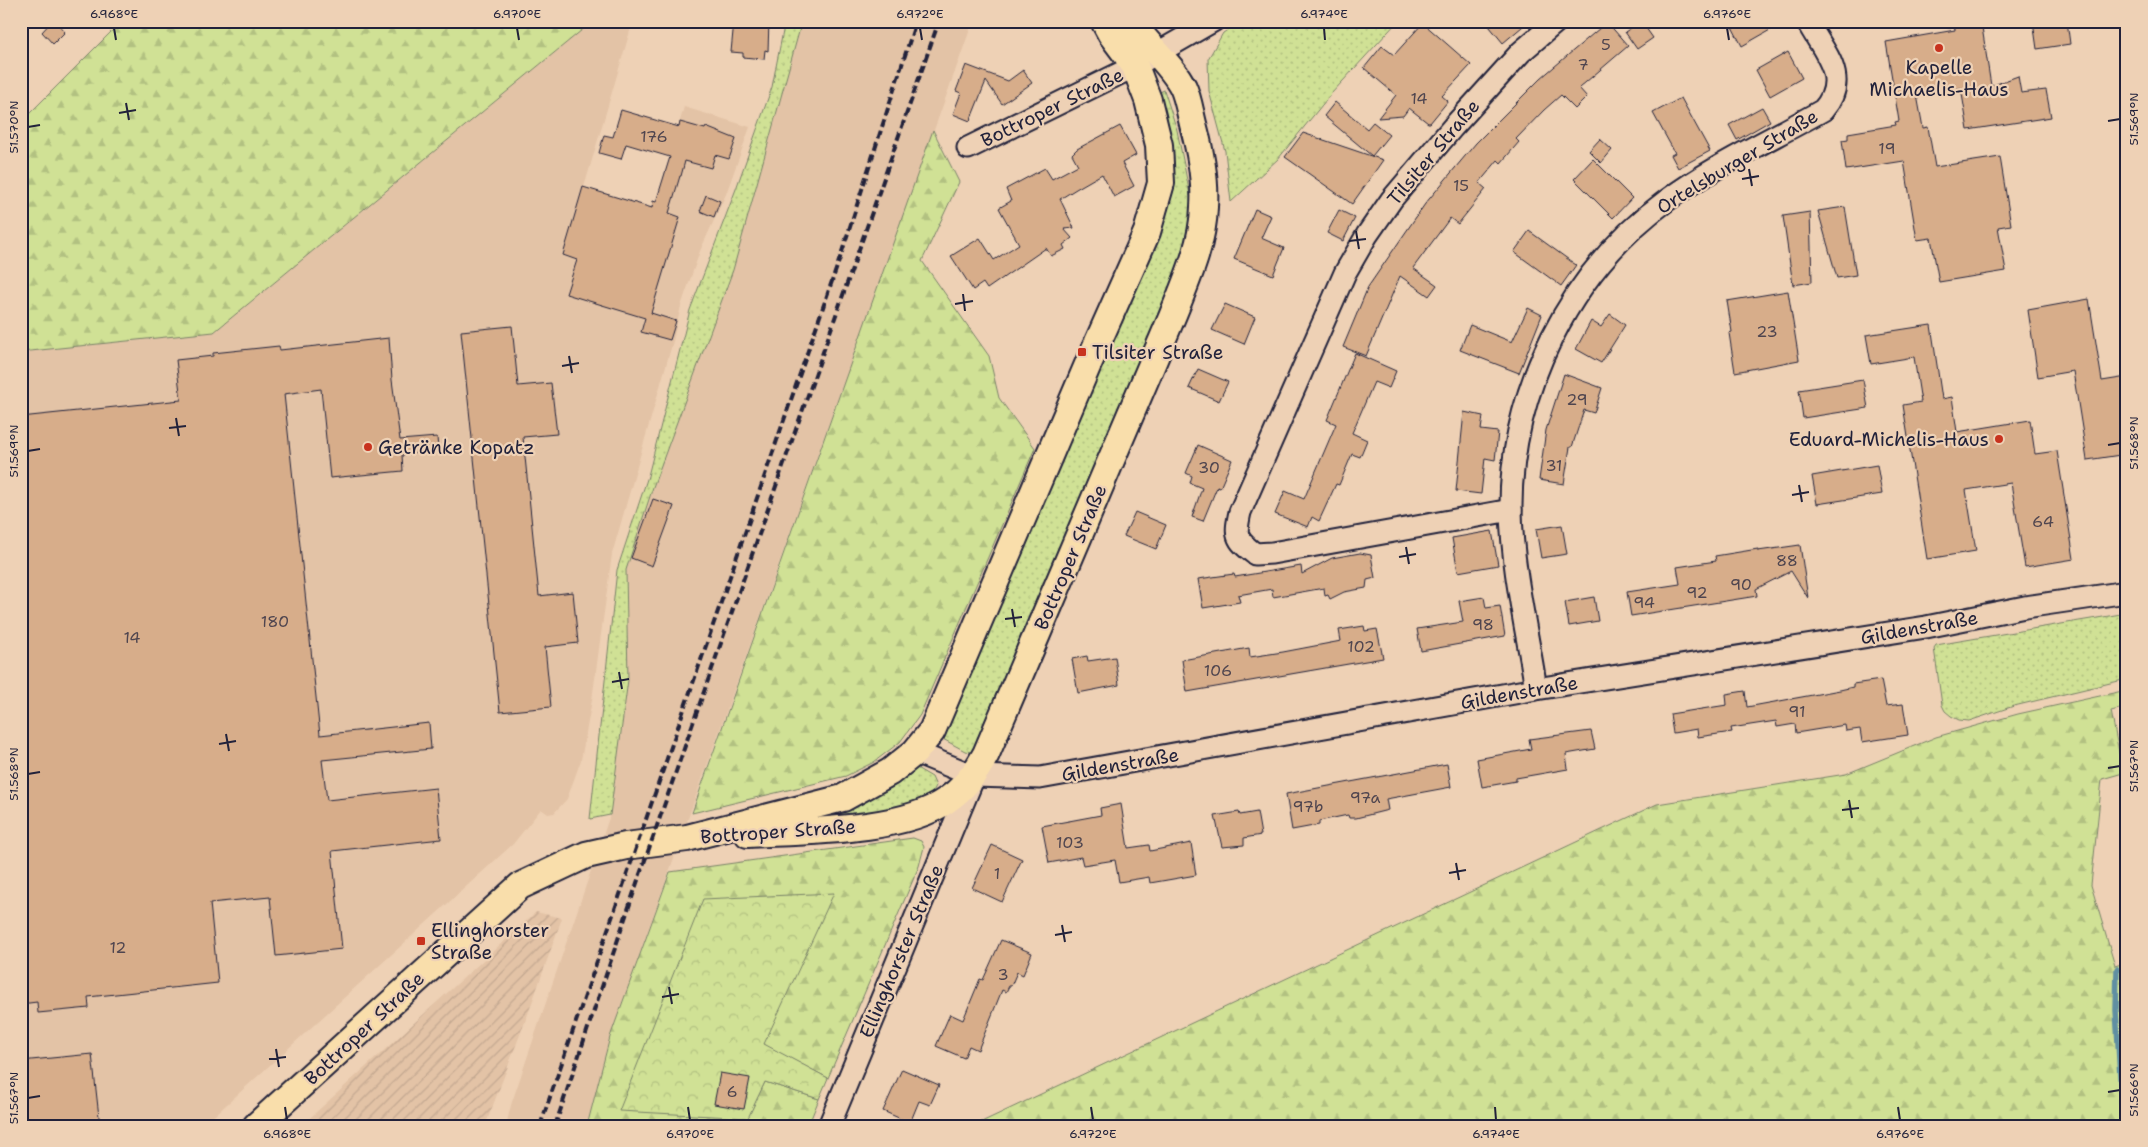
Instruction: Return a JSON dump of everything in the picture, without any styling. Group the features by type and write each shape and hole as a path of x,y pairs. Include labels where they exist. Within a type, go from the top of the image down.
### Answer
{"main road":[{"path":"1104,21 1111,34 1135,66"},
{"path":"1131,21 1158,52"},
{"name":"Bottroper Straße","path":"256,1126 520,886 586,855 626,846 687,838 844,829 912,817 946,801 974,776 986,754 1172,317 1199,241 1204,208 1198,141 1183,88 1158,52"},
{"name":"Bottroper Straße","path":"687,838 843,798 890,772 916,752 932,732 1089,362 1147,232 1161,183 1159,145 1148,100 1135,66"}],"street":[{"name":"Bottroper Straße","path":"968,148 1135,66 1213,21"},
{"name":"Tilsiter Straße","path":"1511,510 1272,553 1254,554 1244,546 1236,531 1240,512 1292,390 1345,273 1366,235 1392,199 1463,115 1521,52 1557,21"},
{"name":"Ortelsburger Straße","path":"1536,689 1515,559 1511,510 1515,454 1529,394 1552,337 1584,285 1612,251 1641,222 1666,201 1695,182 1823,110 1832,99 1837,84 1834,70 1807,21"},
{"name":"Gildenstraße","path":"916,752 974,776 1040,778 1536,689 1926,627 2026,606 2127,592"},
{"name":"Ellinghorster Straße","path":"829,1126 974,776"}],"shaded area":[{"path":"593,21 633,21 584,187 651,207 653,201 656,202 684,107 750,127 726,194 700,251 681,306 673,341 612,554 592,700 581,760 567,799 554,813 548,814 541,809 513,844 203,1126 21,1126 21,352 214,332"},
{"path":"802,21 973,21 610,1037 587,1126 506,1126 511,1105 610,815 628,680 626,570"},
{"path":"536,912 562,918 485,1126 301,1126"}],"green space":[{"path":"122,21 593,21 214,332 21,352 21,122"},
{"path":"785,21 802,21 733,270 653,487 626,570 628,680 610,815 590,819 617,570 648,476 690,310 772,87"},
{"path":"1242,21 1398,21 1331,94 1278,159 1231,202 1225,151 1209,91 1208,59 1223,33"},
{"path":"1164,90 1177,130 1192,205 1188,243 1177,280 973,752 965,751 941,738 1166,201 1156,94"},
{"path":"933,130 959,182 922,261 989,356 999,398 1035,448 920,715 900,742 874,762 846,776 692,813"},
{"path":"2127,613 2127,679 2014,706 1969,721 1959,720 1945,711 1942,705 1934,648 1936,645"},
{"path":"2127,690 2127,707 2111,711 2123,773 2102,779 2091,885 2115,966 2127,962 2127,1126 973,1126 1657,804 1846,774 1936,737 2018,714"},
{"path":"915,767 932,777 936,786 934,791 926,798 902,810 726,829"},
{"path":"913,838 921,841 924,847 919,866 828,1078 764,1045 619,1110 747,1118 765,1082 819,1099 808,1126 587,1126 610,1037 670,872"},
{"path":"834,893 764,1044 828,1078 819,1099 765,1082 748,1118 619,1111 703,899"}],"building":[{"path":"52,21 55,21 65,32 53,44 42,32"},
{"path":"734,21 769,21 768,51 765,50 764,59 743,57 743,53 731,52"},
{"path":"1485,21 1529,21 1503,43"},
{"path":"1641,21 1653,38 1637,49 1625,32"},
{"path":"1729,21 1786,21 1742,46"},
{"path":"1954,21 1975,21 1976,28 1982,27 1991,86 2018,76 2021,93 2046,90 2051,117 1968,130 1961,88 1917,95 1923,128 1928,127 1935,167 2000,157 2011,225 1998,227 2006,271 1939,282 1931,238 1917,240 1904,161 1846,170 1842,140 1848,139 1848,133 1896,125 1895,122 1899,121 1886,42 1955,30"},
{"path":"2033,21 2067,21 2070,44 2037,49"},
{"path":"1607,22 1628,46 1579,88 1587,97 1575,109 1561,95 1544,110 1516,139 1519,142 1501,163 1498,160 1479,183 1486,189 1458,224 1450,218 1413,268 1437,285 1429,296 1400,276 1366,356 1343,347 1368,287 1425,204 1476,143 1541,78"},
{"path":"1423,23 1471,65 1442,96 1448,101 1430,123 1409,108 1403,116 1378,118 1396,95 1364,68 1382,46 1394,55"},
{"path":"1788,52 1802,78 1770,96 1756,70"},
{"path":"966,65 1008,81 1023,70 1032,83 1002,104 986,81 970,121 953,114 961,93 956,91"},
{"path":"1681,98 1710,151 1678,168 1671,155 1675,153 1653,113"},
{"path":"1335,102 1367,129 1373,122 1389,135 1372,156 1324,116"},
{"path":"1762,107 1770,121 1737,140 1729,125"},
{"path":"621,110 679,127 680,122 705,129 706,127 736,139 729,159 715,155 711,168 685,161 680,176 669,213 680,217 651,313 676,321 670,340 641,332 645,318 566,294 577,260 563,255 583,187 652,208 653,201 656,202 670,157 626,144 621,159 599,153 604,135 613,137"},
{"path":"1120,126 1136,155 1122,163 1134,186 1114,197 1102,174 1060,199 1074,228 1064,229 1072,238 1063,245 1065,249 1051,256 1046,248 987,289 983,283 973,290 951,256 980,238 994,260 1019,244 999,208 1011,201 1006,189 1045,168 1052,179 1078,165 1072,154 1077,149"},
{"path":"1303,133 1383,160 1352,204 1285,157"},
{"path":"1600,139 1612,150 1601,163 1589,151"},
{"path":"1593,159 1632,198 1613,218 1574,179"},
{"path":"706,195 720,201 714,217 700,211"},
{"path":"1845,207 1856,275 1837,278 1818,211"},
{"path":"1255,209 1271,216 1261,238 1284,248 1273,275 1234,259"},
{"path":"1339,210 1355,218 1343,241 1327,233"},
{"path":"1810,212 1812,282 1793,285 1783,216"},
{"path":"1529,231 1576,265 1561,286 1514,252"},
{"path":"1788,291 1799,360 1735,372 1729,333 1732,332 1727,301"},
{"path":"2089,299 2102,381 2127,377 2127,454 2087,460 2073,371 2038,377 2028,310"},
{"path":"1225,304 1255,317 1244,344 1212,330"},
{"path":"1528,308 1542,315 1519,373 1460,350 1470,325 1512,342"},
{"path":"1610,314 1625,325 1601,363 1576,349 1591,321 1601,327"},
{"path":"1931,325 1942,399 1952,397 1957,432 2030,420 2035,454 2057,451 2074,559 2025,567 2011,483 1966,490 1976,551 1927,559 1903,405 1921,402 1914,357 1871,364 1866,335"},
{"path":"512,326 518,386 551,383 557,434 523,437 539,596 573,592 578,643 545,647 551,707 500,712 461,331"},
{"path":"389,338 392,380 400,440 437,437 438,450 402,455 403,471 330,478 321,389 284,394 320,735 429,723 431,749 322,760 327,800 436,788 441,839 332,851 342,949 276,956 270,897 210,903 218,983 88,997 89,1008 38,1013 37,1002 21,1004 21,417 181,400 176,360 213,356 213,353 279,346 280,350"},
{"path":"1355,353 1396,371 1389,388 1374,382 1352,433 1367,440 1360,457 1352,454 1339,485 1336,484 1319,521 1312,517 1308,527 1275,514 1285,491 1304,499 1336,424 1327,420"},
{"path":"1198,369 1228,382 1219,401 1189,388"},
{"path":"1564,374 1602,388 1594,413 1584,410 1572,447 1570,447 1564,484 1539,480 1546,430"},
{"path":"1863,380 1868,408 1803,418 1799,390"},
{"path":"1464,412 1483,416 1481,430 1498,432 1495,460 1485,458 1481,494 1456,491"},
{"path":"1198,445 1232,460 1220,488 1217,487 1203,521 1192,517 1202,488 1190,483 1192,476 1186,473"},
{"path":"1877,465 1882,494 1817,504 1812,476"},
{"path":"653,499 674,506 652,566 631,558"},
{"path":"1135,512 1166,525 1156,549 1124,536"},
{"path":"1562,525 1567,554 1541,558 1536,529"},
{"path":"1492,531 1498,565 1458,572 1452,538"},
{"path":"1800,545 1808,598 1791,571 1756,589 1757,596 1631,616 1627,592 1680,584 1677,567 1716,561 1715,556"},
{"path":"1360,553 1371,555 1375,578 1367,580 1366,588 1344,592 1330,599 1328,595 1325,596 1324,588 1273,597 1272,589 1238,595 1240,602 1203,608 1198,579 1234,574 1235,577 1301,566 1302,574 1332,558"},
{"path":"1484,597 1486,608 1500,606 1505,636 1421,651 1417,629 1463,622 1459,601"},
{"path":"1594,597 1598,621 1569,626 1565,602"},
{"path":"1364,626 1365,631 1377,629 1383,658 1187,692 1182,660 1249,648 1250,657 1283,652 1341,641 1339,630"},
{"path":"1087,656 1088,661 1115,657 1119,685 1078,693 1072,659"},
{"path":"1881,680 1886,706 1903,704 1908,735 1862,742 1860,729 1846,731 1845,725 1796,733 1795,724 1777,727 1776,721 1731,728 1732,732 1698,737 1697,729 1673,733 1670,714 1727,705 1726,694 1745,691 1747,707 1840,690 1853,687 1853,684"},
{"path":"1591,731 1595,749 1566,754 1568,769 1516,778 1516,781 1482,787 1477,759 1531,749 1529,739"},
{"path":"1447,764 1451,787 1386,799 1388,810 1356,818 1349,818 1348,815 1319,821 1319,825 1292,830 1286,794"},
{"path":"1121,804 1128,848 1149,845 1150,851 1191,843 1196,875 1150,883 1149,877 1119,882 1115,860 1083,865 1081,857 1049,863 1042,826 1101,815 1100,808"},
{"path":"1239,812 1240,815 1257,812 1261,835 1244,838 1244,845 1222,847 1215,816"},
{"path":"992,845 1022,859 1002,902 972,888"},
{"path":"1001,940 1032,953 1023,975 1017,972 1006,992 1002,990 978,1050 969,1046 964,1058 936,1046 950,1014 963,1020 980,979 983,980"},
{"path":"92,1054 100,1126 21,1126 21,1061"},
{"path":"902,1069 939,1085 930,1105 919,1101 910,1123 883,1111"},
{"path":"720,1073 750,1078 744,1109 714,1104"}],"waterway":[{"path":"2117,969 2116,1010 2123,1126"}],"railway":[{"path":"540,1126 840,258 916,21"},
{"path":"555,1126 638,880 939,21"}],"place":[{"name":"Kapelle Michaelis-Haus","path":"1939,48"},
{"name":"Tilsiter Straße","path":"1082,352"},
{"name":"Eduard-Michelis-Haus","path":"1999,439"},
{"name":"Getränke Kopatz","path":"368,447"},
{"name":"Ellinghorster Straße","path":"421,941"}]}
